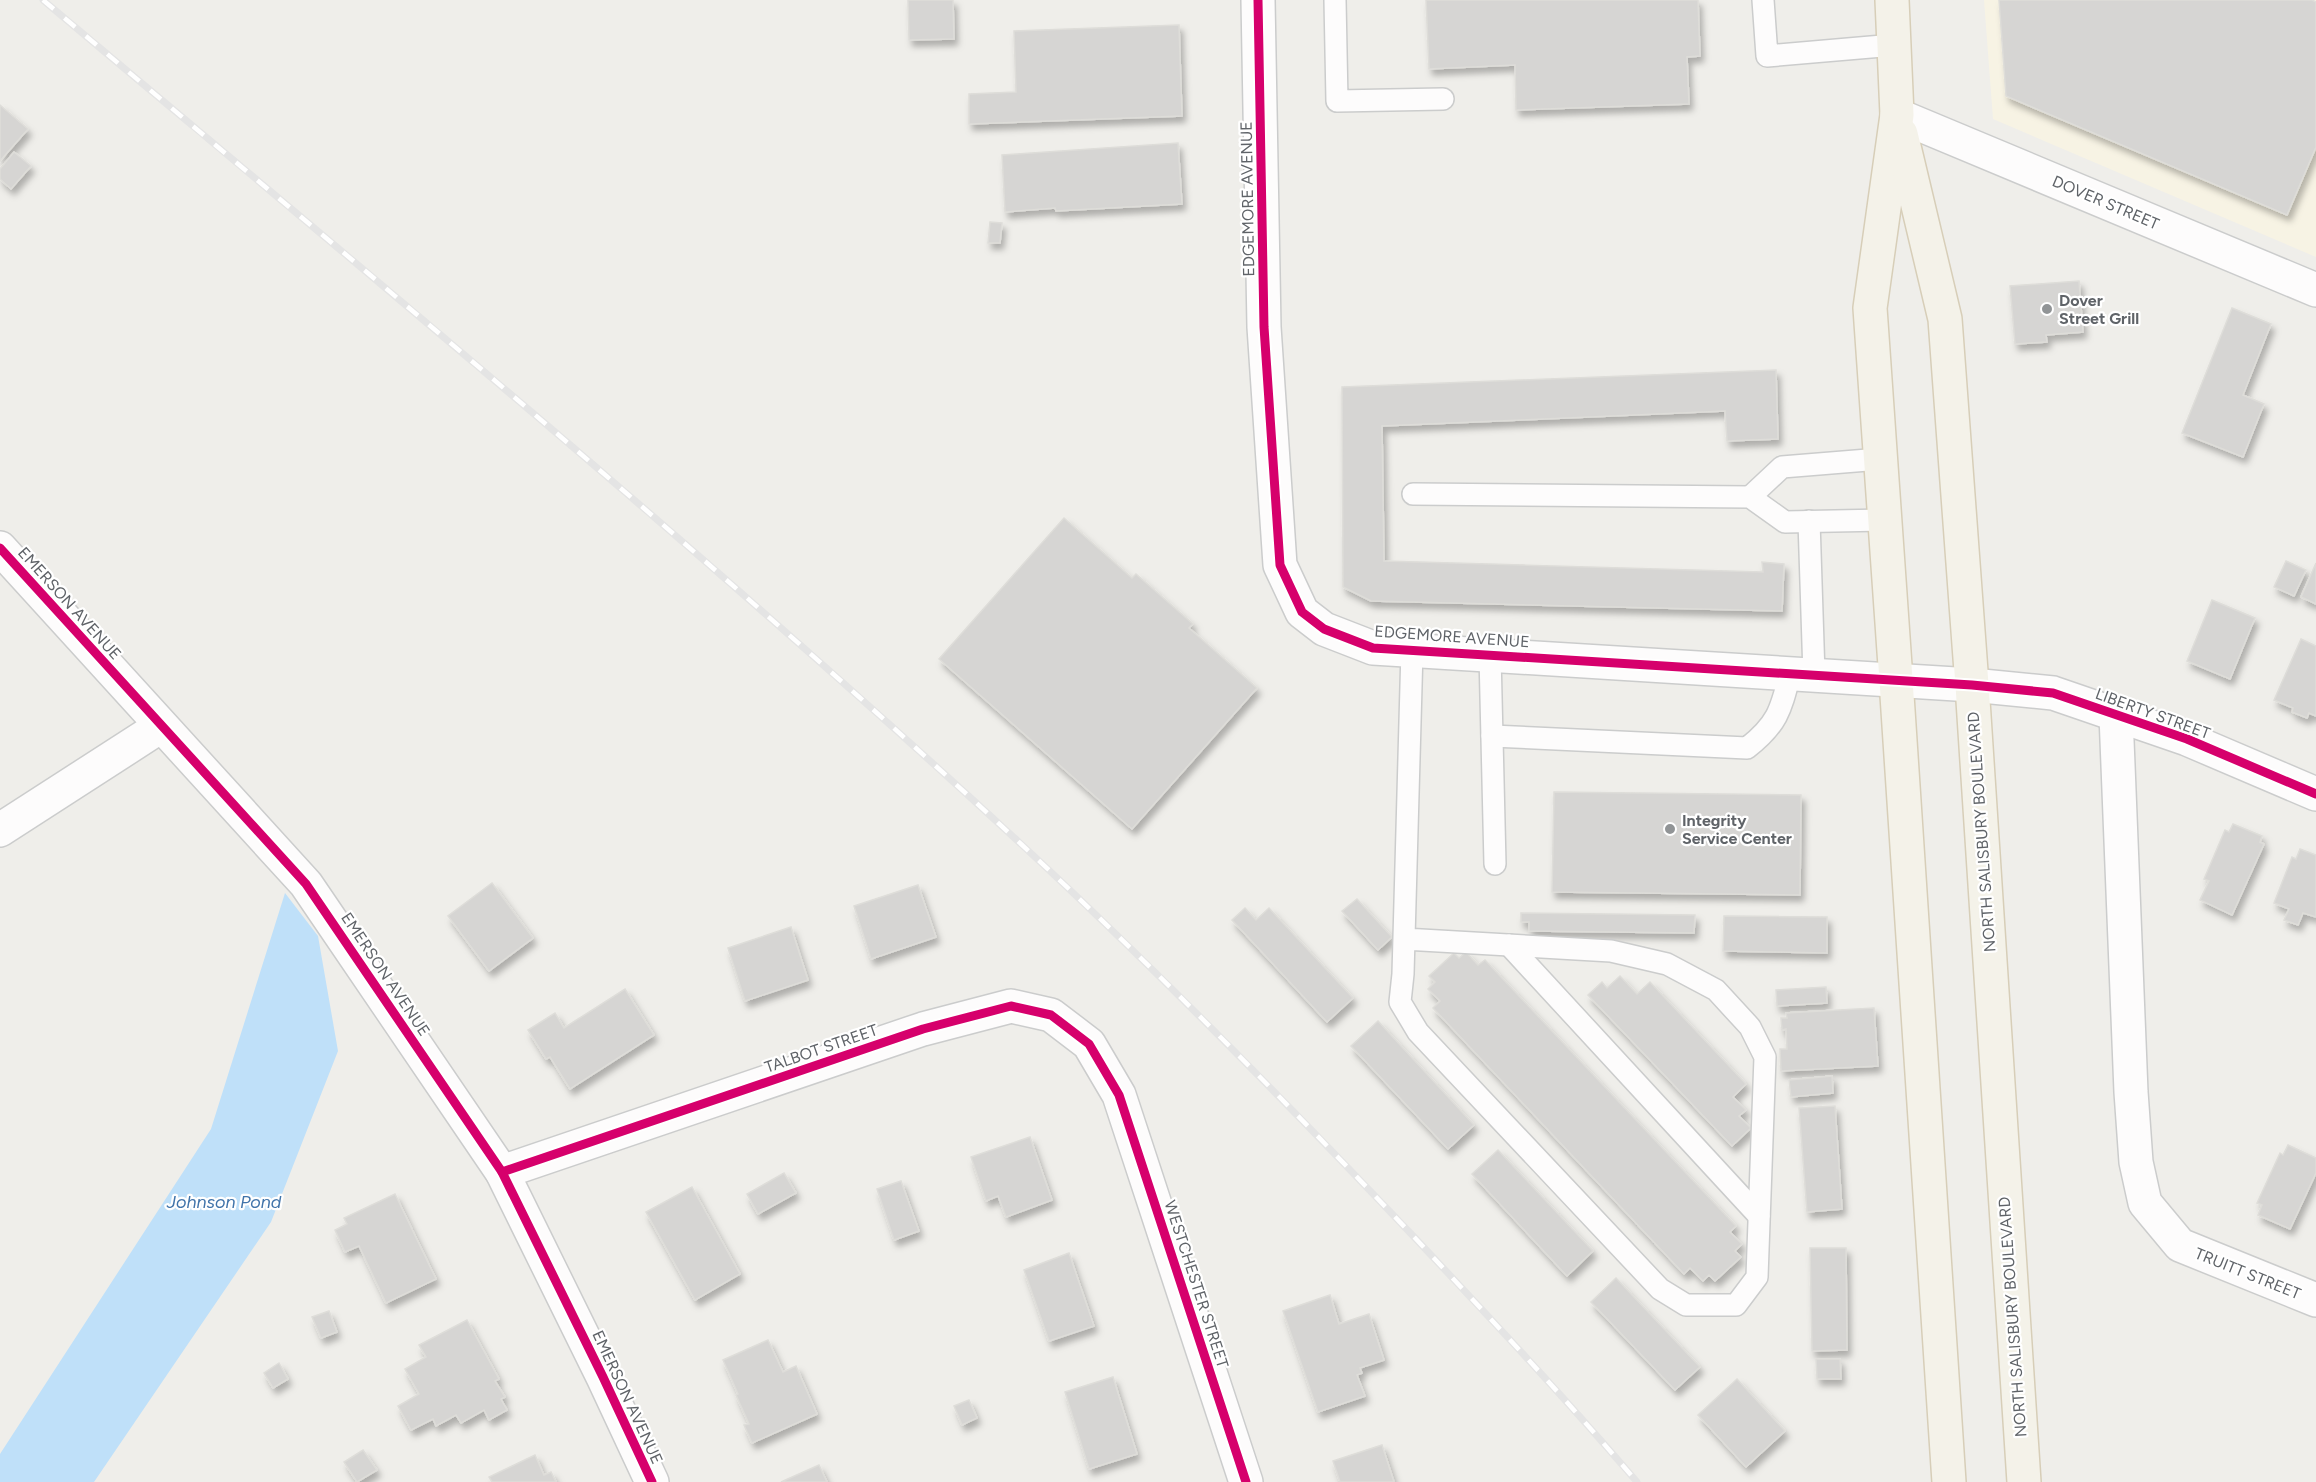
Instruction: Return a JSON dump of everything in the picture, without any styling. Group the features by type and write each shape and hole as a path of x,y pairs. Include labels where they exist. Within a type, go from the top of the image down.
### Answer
{"main road":[{"name":"NORTH SALISBURY BOULEVARD","path":"1892,0 1897,115 1870,308 1948,1482"},
{"name":"NORTH SALISBURY BOULEVARD","path":"1897,115 1945,319 1972,685 2024,1482"}],"street":[{"name":"EDGEMORE AVENUE","path":"1258,0 1264,327 1280,565 1302,612 1324,629 1373,648 1972,685"},
{"name":"DOVER STREET","path":"1897,115 2316,290"},
{"name":"EMERSON AVENUE","path":"0,548 306,884 502,1172 652,1482"},
{"name":"LIBERTY STREET","path":"1972,685 2053,693 2187,739 2316,794"},
{"name":"TRUITT STREET","path":"2116,715 2136,1162 2145,1203 2180,1245 2316,1300"},
{"path":"0,830 161,726"},
{"name":"TALBOT STREET","path":"502,1172 923,1029 1011,1006 1052,1015 1089,1044 1119,1095"},
{"name":"WESTCHESTER STREET","path":"1119,1095 1246,1482"}],"lane":[{"path":"1335,0 1337,101 1443,99"},
{"path":"1763,0 1767,56 1894,45"},
{"path":"1750,497 1782,467 1880,459"},
{"path":"1413,494 1750,497 1785,522 1884,520"},
{"path":"1492,736 1747,748 1761,738 1802,675 1809,521"},
{"path":"1404,939 1611,951 1667,964 1716,990 1750,1027 1765,1057 1757,1277 1736,1305 1686,1305 1660,1289 1419,1032 1400,1002 1404,939 1412,650"},
{"path":"1490,655 1494,864"},
{"path":"1509,945 1759,1216"}],"shaded area":[{"path":"1984,0 2316,0 2316,257 1993,119"}],"water":[{"name":"Johnson Pond","path":"285,893 318,936 338,1051 271,1222 94,1482 0,1482 0,1454 211,1129"}],"building":[{"path":"908,0 953,0 954,39 909,40"},
{"path":"1426,0 1698,0 1700,56 1687,57 1689,104 1516,110 1515,65 1429,69"},
{"path":"1999,0 2312,0 2316,2 2316,147 2287,215 2006,96"},
{"path":"1179,25 1182,116 969,124 969,94 1016,92 1014,31"},
{"path":"0,105 28,129 0,161"},
{"path":"1178,143 1182,204 1005,212 1002,155"},
{"path":"14,152 31,166 11,189 0,179 0,169"},
{"path":"990,222 1002,223 1000,243 988,243"},
{"name":"Dover Street Grill","path":"2079,281 2083,332 2046,335 2047,342 2015,344 2010,286"},
{"path":"2232,308 2271,324 2243,395 2264,404 2243,457 2182,433"},
{"path":"1776,370 1778,439 1727,441 1725,411 1382,426 1384,561 1763,572 1762,562 1784,564 1782,611 1371,601 1343,587 1342,387"},
{"path":"1064,518 1132,578 1136,574 1193,624 1189,628 1257,688 1132,829 939,659"},
{"path":"2286,561 2306,570 2294,596 2274,587"},
{"path":"2316,563 2316,604 2301,597"},
{"path":"2212,600 2255,618 2230,679 2187,661"},
{"path":"2301,639 2316,646 2316,716 2309,713 2307,718 2292,712 2293,708 2274,700"},
{"path":"1554,792 1801,795 1800,895 1552,892"},
{"path":"2233,824 2262,836 2260,842 2264,844 2232,915 2200,900 2209,881 2204,879 2225,830 2229,832"},
{"path":"2300,849 2316,855 2316,917 2303,913 2298,925 2284,920 2289,909 2274,903 2292,857 2296,859"},
{"path":"492,883 533,938 489,971 448,916"},
{"path":"918,885 936,937 871,959 854,906"},
{"path":"1357,899 1392,937 1378,950 1342,911"},
{"path":"1245,908 1256,920 1269,908 1353,998 1327,1022 1232,920"},
{"path":"1521,913 1695,915 1694,933 1529,931 1529,922 1521,922"},
{"path":"1724,916 1827,917 1827,953 1723,951"},
{"path":"791,927 808,980 745,1001 728,948"},
{"path":"1466,952 1478,965 1485,960 1736,1226 1730,1232 1742,1244 1735,1251 1741,1257 1715,1281 1709,1275 1703,1281 1690,1268 1684,1274 1433,1008 1440,1001 1428,989 1435,982 1429,976 1454,953 1459,958"},
{"path":"1620,976 1637,994 1650,982 1746,1084 1733,1097 1746,1110 1739,1116 1751,1128 1732,1146 1588,995 1602,982 1607,988"},
{"path":"1826,987 1827,1003 1777,1006 1776,990"},
{"path":"625,989 654,1035 570,1089 550,1057 546,1059 528,1030 555,1013 564,1028"},
{"path":"1874,1008 1878,1066 1781,1071 1780,1049 1787,1049 1786,1029 1782,1030 1781,1018 1787,1018 1786,1013"},
{"path":"1378,1021 1474,1125 1448,1149 1351,1046"},
{"path":"1832,1076 1833,1093 1791,1097 1789,1080"},
{"path":"1835,1106 1842,1209 1807,1212 1799,1108"},
{"path":"1030,1137 1052,1200 1006,1217 998,1196 986,1201 971,1157"},
{"path":"2288,1145 2316,1158 2316,1173 2290,1229 2258,1215 2262,1205 2257,1203 2280,1153 2283,1155"},
{"path":"1498,1150 1593,1251 1567,1276 1472,1174"},
{"path":"784,1173 796,1193 758,1214 747,1194"},
{"path":"901,1181 919,1231 894,1240 877,1189"},
{"path":"692,1187 740,1274 695,1300 646,1212"},
{"path":"395,1194 436,1279 386,1303 359,1246 345,1252 335,1230 347,1224 344,1218"},
{"path":"1810,1248 1846,1248 1847,1350 1812,1351"},
{"path":"1069,1253 1094,1326 1049,1341 1024,1270"},
{"path":"1616,1278 1700,1367 1675,1390 1591,1302"},
{"path":"1330,1295 1339,1324 1369,1314 1384,1360 1360,1368 1362,1373 1357,1375 1365,1396 1318,1412 1283,1311"},
{"path":"329,1311 337,1332 321,1338 312,1317"},
{"path":"467,1320 499,1379 495,1381 505,1397 501,1399 507,1410 489,1420 484,1410 461,1423 456,1415 436,1426 433,1419 411,1430 398,1406 419,1394 405,1369 426,1357 419,1345"},
{"path":"768,1340 783,1372 796,1366 817,1414 752,1443 744,1425 749,1424 723,1360"},
{"path":"1816,1359 1840,1359 1841,1379 1817,1379"},
{"path":"279,1363 288,1379 273,1388 264,1373"},
{"path":"1113,1377 1137,1454 1089,1469 1065,1392"},
{"path":"1737,1379 1785,1431 1746,1467 1698,1415"},
{"path":"969,1400 977,1418 962,1425 954,1406"},
{"path":"1382,1445 1394,1482 1340,1482 1333,1461"},
{"path":"363,1450 377,1470 357,1482 344,1462"},
{"path":"535,1455 544,1475 551,1472 556,1482 492,1482 489,1477"},
{"path":"819,1465 827,1482 781,1482"}],"railway":[{"path":"43,0 660,522 902,735 1021,844 1222,1038 1320,1138 1500,1329 1637,1482"}],"cycle path":[{"path":"1258,0 1264,327 1280,565 1302,612 1324,629 1373,648 1972,685 2053,693 2187,739 2316,794"},
{"path":"0,548 306,884 502,1172 652,1482"},
{"path":"502,1172 923,1029 1011,1006 1051,1015 1089,1044 1119,1095 1246,1482"}],"place":[{"name":"Dover Street Grill","path":"2047,309"},
{"name":"Integrity Service Center","path":"1670,829"}]}
